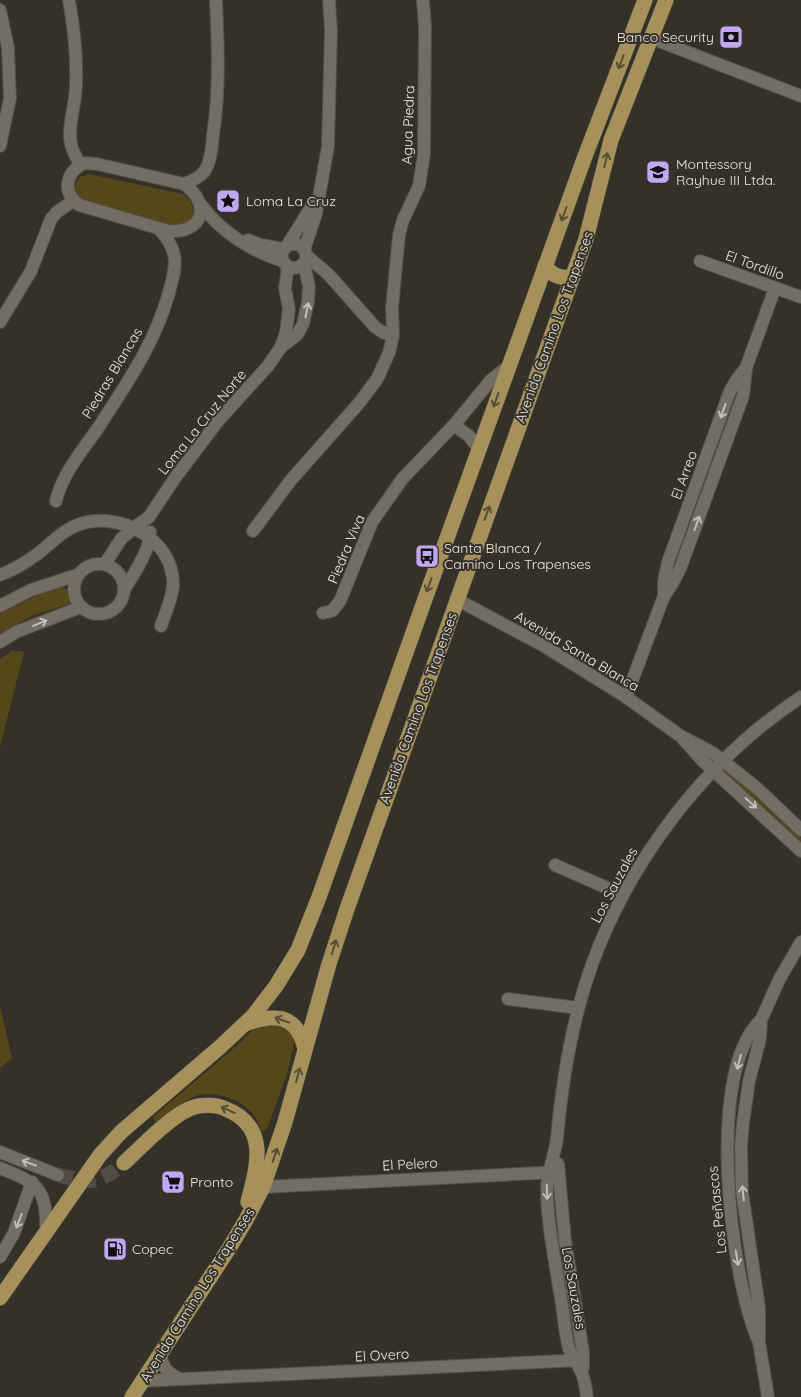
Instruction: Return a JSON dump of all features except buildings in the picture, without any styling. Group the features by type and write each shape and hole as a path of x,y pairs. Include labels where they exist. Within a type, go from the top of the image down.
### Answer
{"main road":[{"path":"0,1298 100,1155 121,1132 245,1025 261,1007 291,963 307,930 545,266 645,0"},
{"name":"Avenida Camino Los Trapenses","path":"132,1397 238,1233 263,1187 285,1122 344,917 595,211 611,140 666,0"},
{"path":"545,266 549,272 558,277 572,277"},
{"path":"245,1025 271,1017 286,1020 300,1032 306,1049"},
{"path":"124,1163 172,1120 187,1110 198,1106 210,1105 232,1112 249,1126 256,1138 257,1146 255,1176 238,1233"}],"street":[{"path":"68,0 74,30 76,70 75,99 70,137 72,148 80,165"},
{"path":"191,226 201,214 218,94 219,59 216,0"},
{"name":"Loma La Cruz Norte","path":"281,347 296,335 307,313 308,287 305,256 312,232 327,159 330,129 331,31 329,0"},
{"name":"Agua Piedra","path":"253,531 291,480 360,402 377,379 389,353 393,335 392,308 399,235 403,220 419,186 424,154 425,26 423,1"},
{"path":"0,10 8,48 10,98 0,146"},
{"path":"651,38 801,96"},
{"path":"224,229 191,226 174,232 84,207 74,201 68,192 71,174 80,165 90,162 184,184 195,192 201,204 224,229 238,239 286,256 295,268 305,256"},
{"path":"184,184 201,175 207,166"},
{"name":"Loma La Cruz Norte","path":"105,564 121,539 150,517 175,478 218,421 268,366 281,347 286,332 289,308 286,288 286,256 319,195"},
{"path":"0,322 31,271 51,219 74,201"},
{"name":"Piedras Blancas","path":"56,500 63,480 125,387 153,337 166,302 178,249 191,226"},
{"path":"159,229 171,243 176,258"},
{"path":"286,256 295,244 305,256 330,274 375,326 384,333 393,335"},
{"name":"El Tordillo","path":"700,261 801,297"},
{"name":"El Arreo","path":"626,697 664,596 680,569 743,396 746,368 775,288"},
{"name":"Piedra Viva","path":"323,614 332,611 340,601 372,522 403,478 454,424 491,380 509,366"},
{"path":"454,424 469,436 479,449"},
{"path":"124,590 122,577 112,567 105,564 91,564 84,568 77,575 73,586 74,594 81,607 94,614 108,613 120,604 124,590 150,539 150,517"},
{"path":"0,575 20,565 37,554 60,534 80,524 109,521 135,527 150,539 164,556 171,574 173,587 161,626"},
{"path":"0,606 31,590 77,575"},
{"name":"Avenida Santa Blanca","path":"456,599 544,646 626,697 679,735 724,761 758,789 801,830"},
{"path":"0,642 16,632 81,607"},
{"name":"Los Sauzales","path":"587,1397 580,1360 570,1351 550,1235 546,1188 554,1172 564,1074 578,1008 602,939 623,895 648,852 714,771 765,724 801,697"},
{"name":"Avenida Santa Blanca","path":"679,735 714,771 801,851"},
{"path":"555,865 623,895"},
{"name":"Los Peñascos","path":"768,1397 758,1342 759,1308 742,1191 741,1146 745,1102 760,1039 761,1020 780,978 801,942"},
{"path":"508,999 578,1008"},
{"path":"0,1152 58,1174"},
{"path":"0,1168 32,1182 38,1187 44,1203 46,1232"},
{"name":"El Pelero","path":"263,1187 554,1172"},
{"path":"0,1258 14,1233 32,1182"},
{"path":"160,1354 168,1373 180,1379"},
{"name":"El Overo","path":"142,1381 580,1360"}],"shaded area":[{"path":"89,174 183,194 192,206 193,215 182,226 170,227 82,203 77,198 74,188 79,177"},
{"path":"63,586 71,599 69,604 34,615 0,634 0,614 40,594"},
{"path":"13,650 24,652 0,747 0,659"},
{"path":"725,771 747,788 801,838 801,843 724,773"},
{"path":"0,1006 12,1058 0,1068"},
{"path":"264,1017 296,1035 287,1074 267,1129 261,1130 255,1117 241,1103 214,1094 190,1098 157,1124 153,1117 241,1042"},
{"path":"157,1125 120,1158 147,1132"}],"tunnel":[{"path":"58,1175 86,1180 100,1179 124,1163"}],"place":[{"name":"Banco Security","path":"731,37"},
{"name":"Montessory Rayhue III Ltda.","path":"658,172"},
{"name":"Loma La Cruz","path":"228,201"},
{"name":"Santa Blanca / Camino Los Trapenses","path":"427,556"},
{"name":"Pronto","path":"173,1182"},
{"name":"Copec","path":"115,1249"}]}
